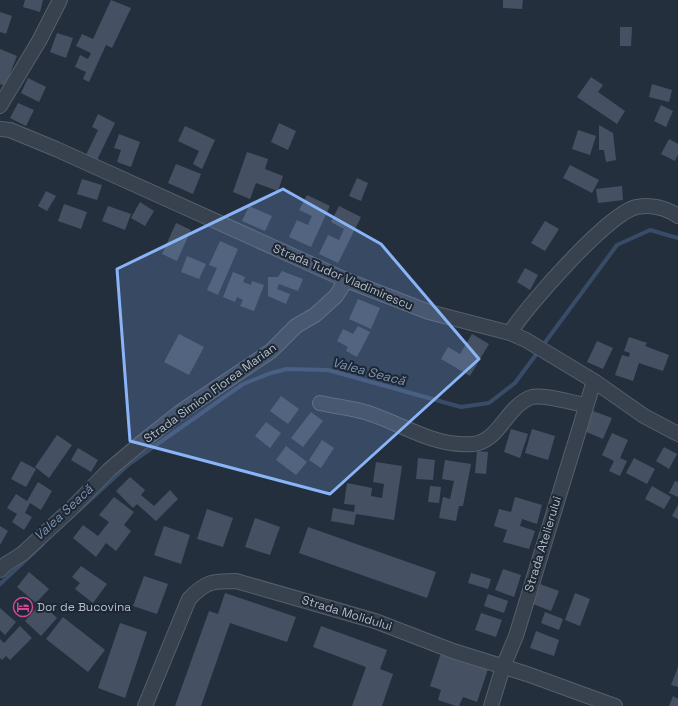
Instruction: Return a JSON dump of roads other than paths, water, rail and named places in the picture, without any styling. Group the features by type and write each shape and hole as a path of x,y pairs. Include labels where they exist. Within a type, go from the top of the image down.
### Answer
{"street":[{"path":"0,106 39,40 60,0"},
{"name":"Strada Tudor Vladimirescu","path":"0,129 10,130 56,149 346,280 429,312 510,333 526,340 594,381 644,416 678,434"},
{"path":"510,333 516,322 542,291 606,226 636,207 663,208 678,216"},
{"name":"Strada Simion Florea Marian","path":"0,570 6,564 22,554 70,510 105,473 150,435 180,412 271,351 296,326 315,315 336,296 346,280"},
{"name":"Strada Atelierului","path":"491,706 503,667 516,636 594,381"},
{"path":"320,403 371,414 416,434 438,441 462,444 474,444 484,441 520,404 532,397 586,406"},
{"name":"Strada Molidului","path":"145,706 190,599 200,587 214,581 236,581 375,621 453,651 527,674 615,706"}],"waterway":[{"name":"Valea Seacă","path":"77,512 129,464 243,384 271,373 287,369 328,370 461,407 489,403 515,383 617,245 650,230 678,238"},
{"name":"Valea Seacă","path":"0,584 43,544"}],"place":[{"name":"Dor de Bucovina","path":"23,607"}]}
